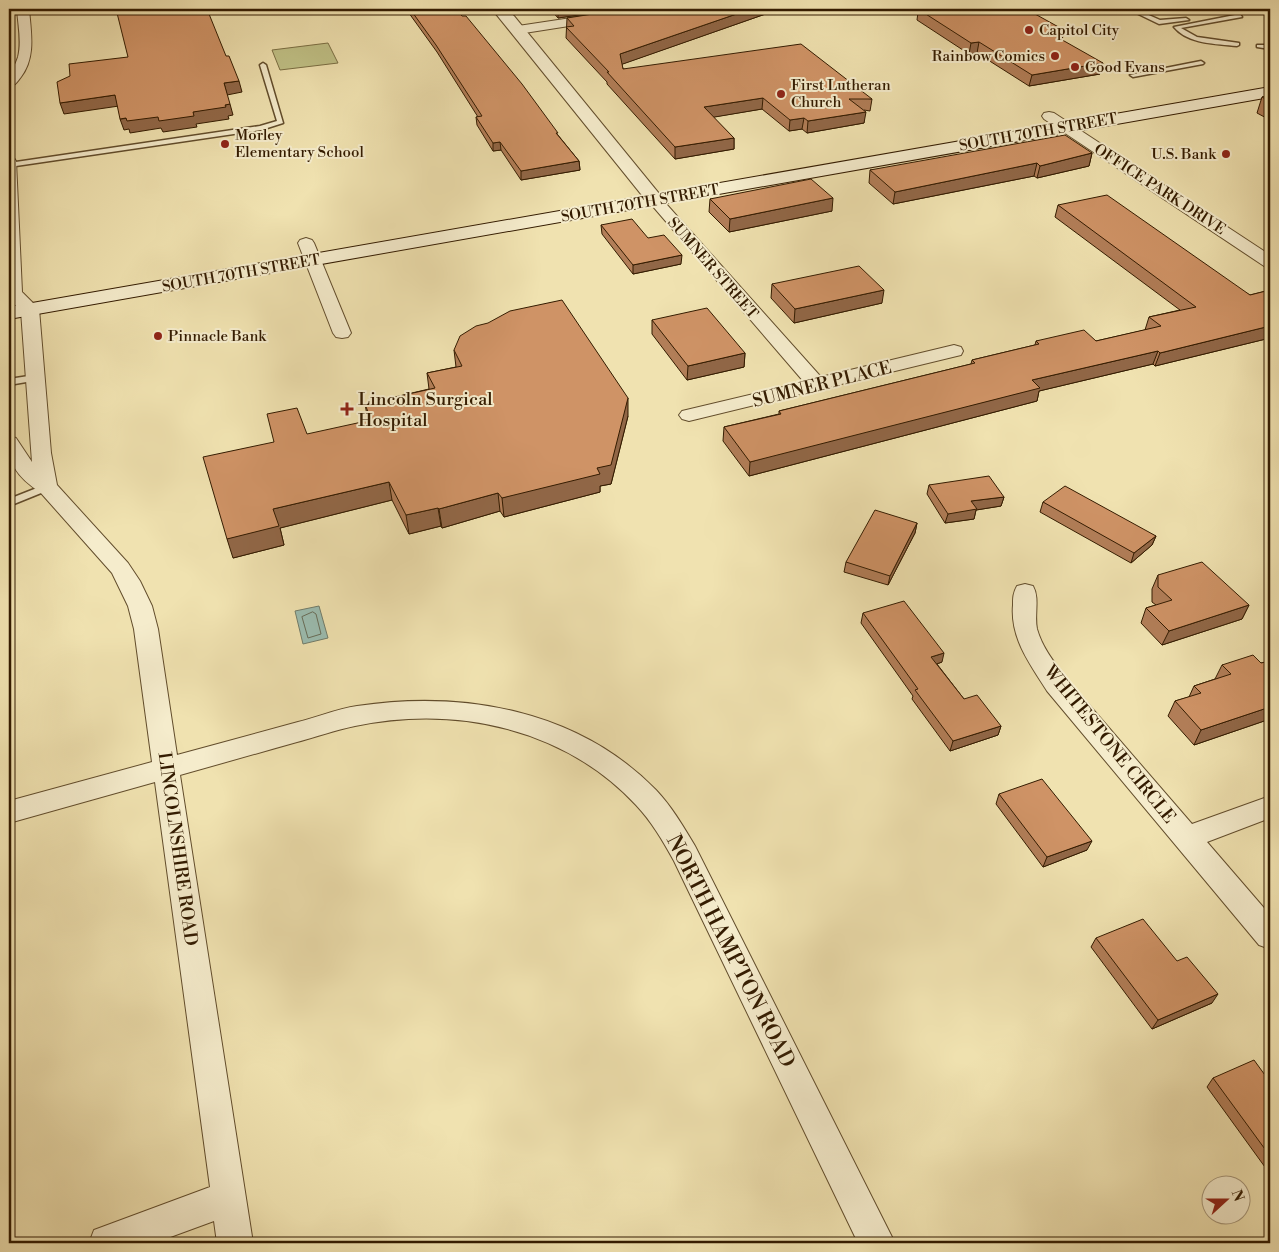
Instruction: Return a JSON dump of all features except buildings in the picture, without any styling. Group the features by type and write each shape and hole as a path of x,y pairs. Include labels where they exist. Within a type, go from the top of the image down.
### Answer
{"main road":[{"name":"SUMNER STREET","path":"499,9 655,200"},
{"name":"SOUTH 70TH STREET","path":"481,213 1270,77"},
{"name":"SOUTH 70TH STREET","path":"9,313 1270,92"},
{"name":"SOUTH 70TH STREET","path":"288,246 325,240"},
{"path":"10,296 32,291"}],"street":[{"path":"9,83 23,65 26,52 23,9"},
{"path":"518,30 652,9"},
{"name":"OFFICE PARK DRIVE","path":"1049,116 1270,262"},
{"path":"9,161 10,296 30,309 41,453 47,487"},
{"name":"SUMNER STREET","path":"655,200 817,385"},
{"path":"306,243 342,333"},
{"name":"SUMNER PLACE","path":"689,415 954,351"},
{"name":"LINCOLNSHIRE ROAD","path":"9,442 32,477 47,487 120,568 135,592 146,629 235,1243"},
{"name":"WHITESTONE CIRCLE","path":"1025,592 1024,622 1030,640 1056,684 1270,936"},
{"name":"NORTH HAMPTON ROAD","path":"9,812 355,716 406,710 455,710 494,715 539,728 574,743 607,763 635,786 666,822 686,854 877,1243"},
{"path":"1186,838 1270,807"},
{"path":"107,1243 228,1198"}],"lane":[{"path":"1131,9 1154,20 1163,22 1177,22 1232,12"},
{"path":"1237,44 1207,41 1182,32 1177,27 1240,16"},
{"path":"1260,46 1270,47"},
{"path":"1132,75 1201,63"},
{"path":"9,165 261,128 281,122 263,65"},
{"path":"9,382 35,378"},
{"path":"9,503 47,487"}],"green space":[{"path":"328,43 338,63 280,70 272,50"}],"water":[{"path":"319,606 328,638 303,644 295,611"}],"place":[{"name":"Capitol City","path":"1029,30"},
{"name":"Rainbow Comics","path":"1055,56"},
{"name":"Good Evans","path":"1075,67"},
{"name":"First Lutheran Church","path":"781,94"},
{"name":"Morley Elementary School","path":"225,144"},
{"name":"U.S. Bank","path":"1226,154"},
{"name":"Pinnacle Bank","path":"158,336"},
{"name":"Lincoln Surgical Hospital","path":"347,409"}]}
